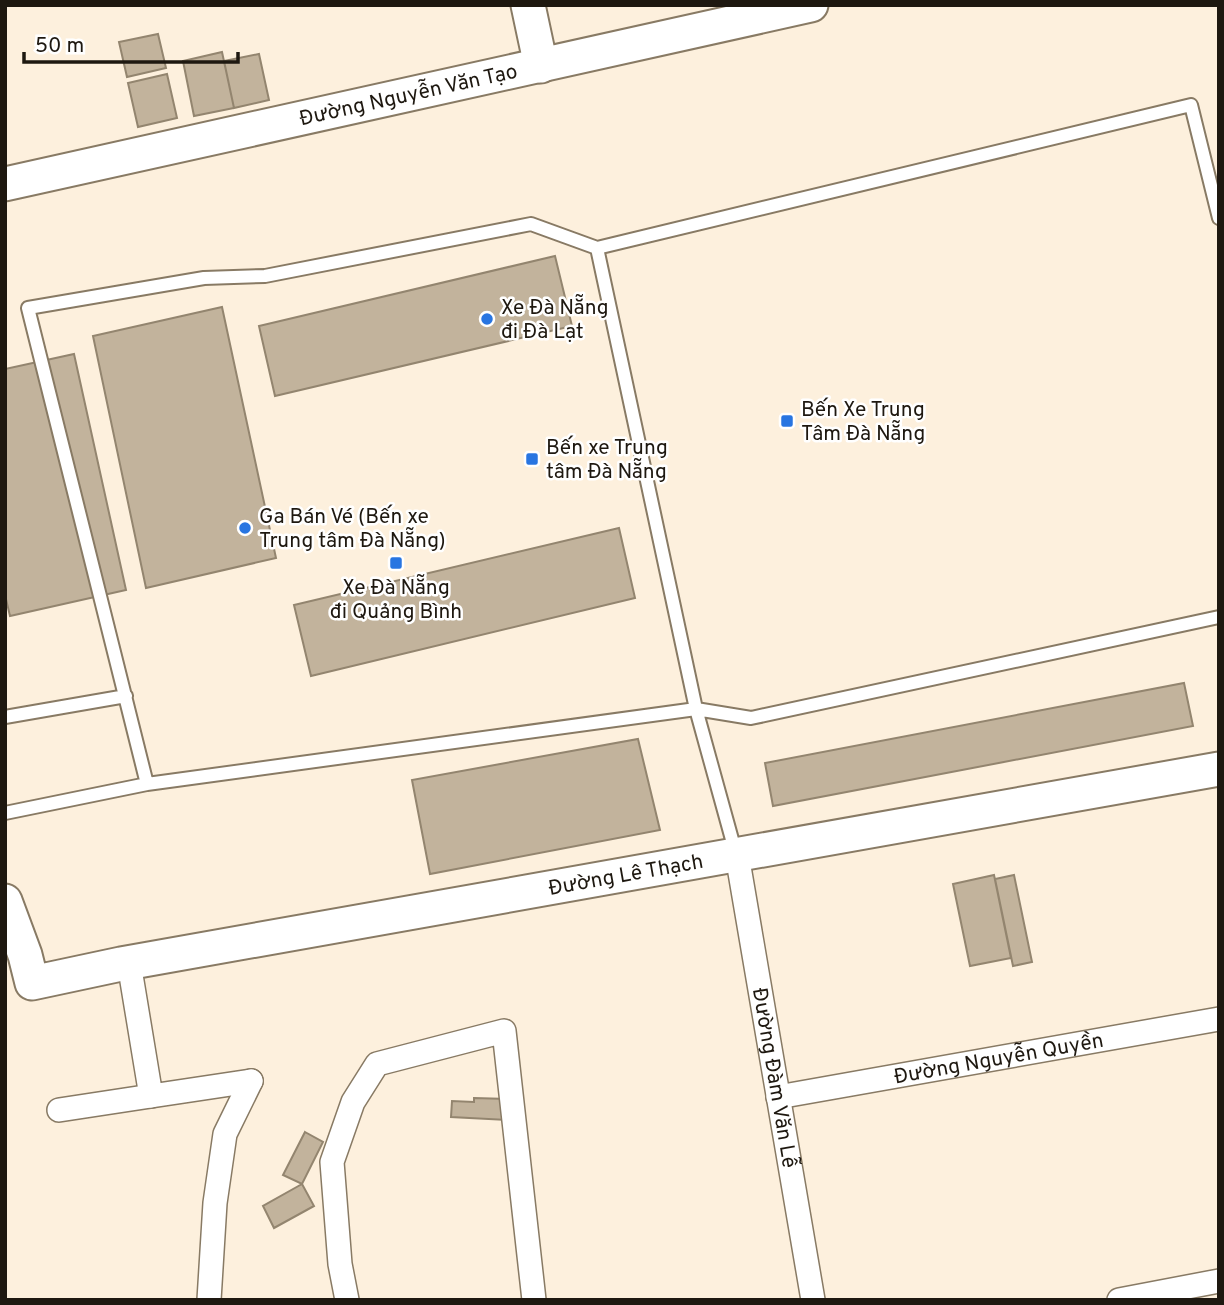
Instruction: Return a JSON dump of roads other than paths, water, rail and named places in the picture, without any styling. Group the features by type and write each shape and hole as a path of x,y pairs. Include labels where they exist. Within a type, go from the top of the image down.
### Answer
{"street":[{"path":"528,5 541,66"},
{"name":"Đường Nguyễn Văn Tạo","path":"5,184 811,5"},
{"name":"Đường Lê Thạch","path":"5,901 32,982 1219,769"},
{"name":"Đường Đàm Văn Lễ","path":"737,855 813,1300"},
{"path":"129,963 150,1096"},
{"name":"Đường Nguyễn Quyền","path":"778,1097 1219,1019"},
{"path":"347,1300 340,1264 332,1162 353,1102 377,1064 505,1031 534,1300"},
{"path":"59,1110 251,1082 225,1134 215,1203 209,1300"},
{"path":"1119,1300 1219,1282"}],"lane":[{"path":"147,784 28,308 204,278 265,276 531,224 597,248 1191,105 1219,218"},
{"path":"597,248 696,709 737,855"},
{"path":"5,813 147,784 696,709 751,718 1219,617"},
{"path":"5,717 126,696"}],"place":[{"name":"Xe Đà Nẵng đi Đà Lạt","path":"487,319"},
{"name":"Bến Xe Trung Tâm Đà Nẵng","path":"787,421"},
{"name":"Bến xe Trung tâm Đà Nẵng","path":"532,459"},
{"name":"Ga Bán Vé (Bến xe Trung tâm Đà Nẵng)","path":"245,528"},
{"name":"Xe Đà Nẵng đi Quảng Bình","path":"396,563"}]}
